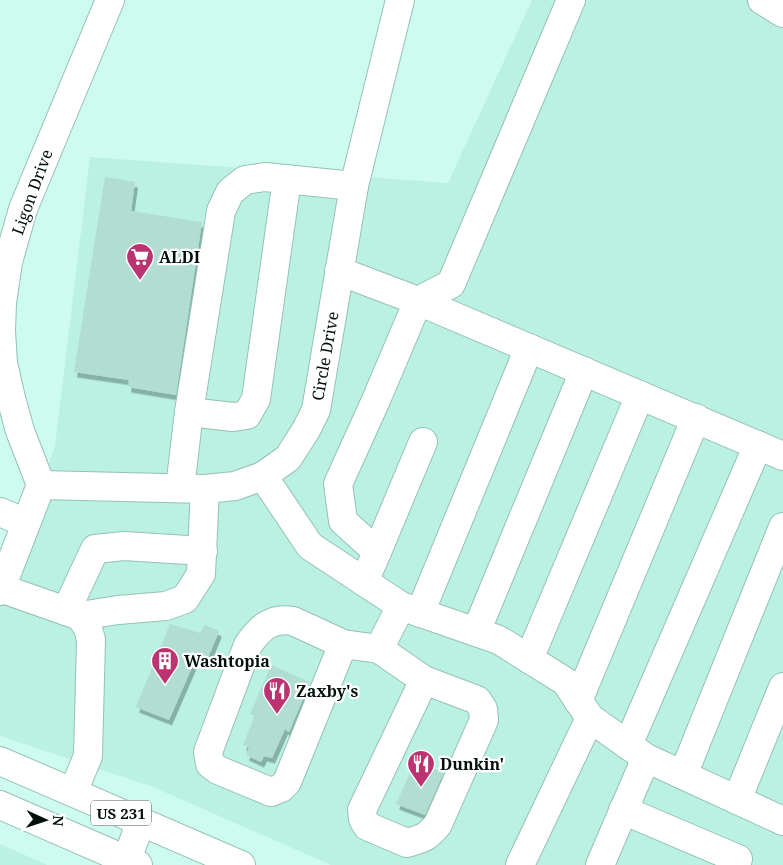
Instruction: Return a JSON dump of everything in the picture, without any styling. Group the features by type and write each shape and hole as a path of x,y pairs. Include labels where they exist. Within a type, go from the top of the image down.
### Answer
{"street":[{"name":"Ligon Drive","path":"41,485 20,431 3,363 1,331 4,286 8,262 23,209 110,0"},
{"name":"Circle Drive","path":"41,485 192,489 235,486 263,476 288,458 316,410 354,186 400,0"},
{"path":"377,552 343,521 338,484 418,301 451,284 571,0"},
{"path":"762,0 783,13"},
{"path":"41,485 0,589 73,614 166,606 184,599 201,574 203,551 192,489 189,412 221,211 230,192 245,180 265,176 354,186"},
{"path":"189,412 233,417 247,414 256,399 287,179"},
{"path":"340,271 418,301 783,456"},
{"path":"379,649 411,609 529,348"},
{"path":"476,632 584,371"},
{"path":"530,659 640,395"},
{"path":"520,865 584,709 696,418"},
{"path":"364,582 423,442"},
{"path":"600,865 631,813 637,751 758,444"},
{"path":"263,476 310,546 364,582 411,609 499,640 566,682 584,709 637,751 683,775 783,821"},
{"path":"0,512 26,523"},
{"path":"683,775 783,527"},
{"path":"73,614 95,549 124,546 203,551"},
{"path":"73,614 88,628 91,640 88,756 73,792"},
{"path":"343,644 287,782 282,788 271,792 218,770 210,764 208,752 248,645 256,633 264,626 284,620 293,621 343,644 379,649 424,680 477,700 483,708 484,720 438,824 430,834 420,839 407,843 367,826 363,819 362,810 424,680"},
{"path":"737,800 783,687"},
{"name":"US 231","path":"0,760 241,865"},
{"name":"US 231","path":"0,805 130,863"},
{"path":"631,813 646,834 731,863"},
{"path":"130,863 141,821"}],"shaded area":[{"path":"532,0 783,0 783,865 331,865 153,787 0,736 0,604 55,446 90,157 448,183"},
{"path":"0,844 47,865 0,865"}],"building":[{"name":"ALDI","path":"105,177 135,182 131,211 202,222 176,395 128,387 129,380 74,372"},
{"name":"Washtopia","path":"170,624 200,633 205,625 219,631 206,663 196,658 169,720 136,707"},
{"name":"Zaxby's","path":"271,665 310,682 289,732 285,729 272,758 264,756 261,762 246,755 249,747 243,745 255,716 250,714"},
{"name":"Dunkin'","path":"415,762 444,772 425,815 396,804"}],"place":[{"name":"ALDI","path":"140,281"},
{"name":"Washtopia","path":"165,685"},
{"name":"Zaxby's","path":"277,715"},
{"name":"Dunkin'","path":"421,788"}]}
